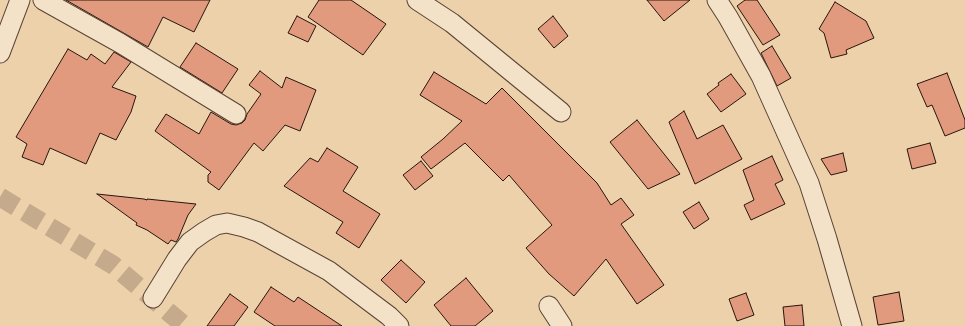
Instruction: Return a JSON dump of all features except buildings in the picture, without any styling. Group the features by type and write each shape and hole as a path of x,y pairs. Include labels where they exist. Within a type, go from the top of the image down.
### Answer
{"street":[{"path":"0,53 20,0"},
{"path":"43,0 120,43 236,114"},
{"path":"417,0 452,23 562,112"},
{"path":"717,0 761,76 809,183 852,326"},
{"path":"153,298 177,259 190,242 216,225 227,223 258,232 329,271 389,316 399,326"},
{"path":"549,306 562,326"}],"tunnel":[{"path":"0,197 113,265 185,326"}]}
